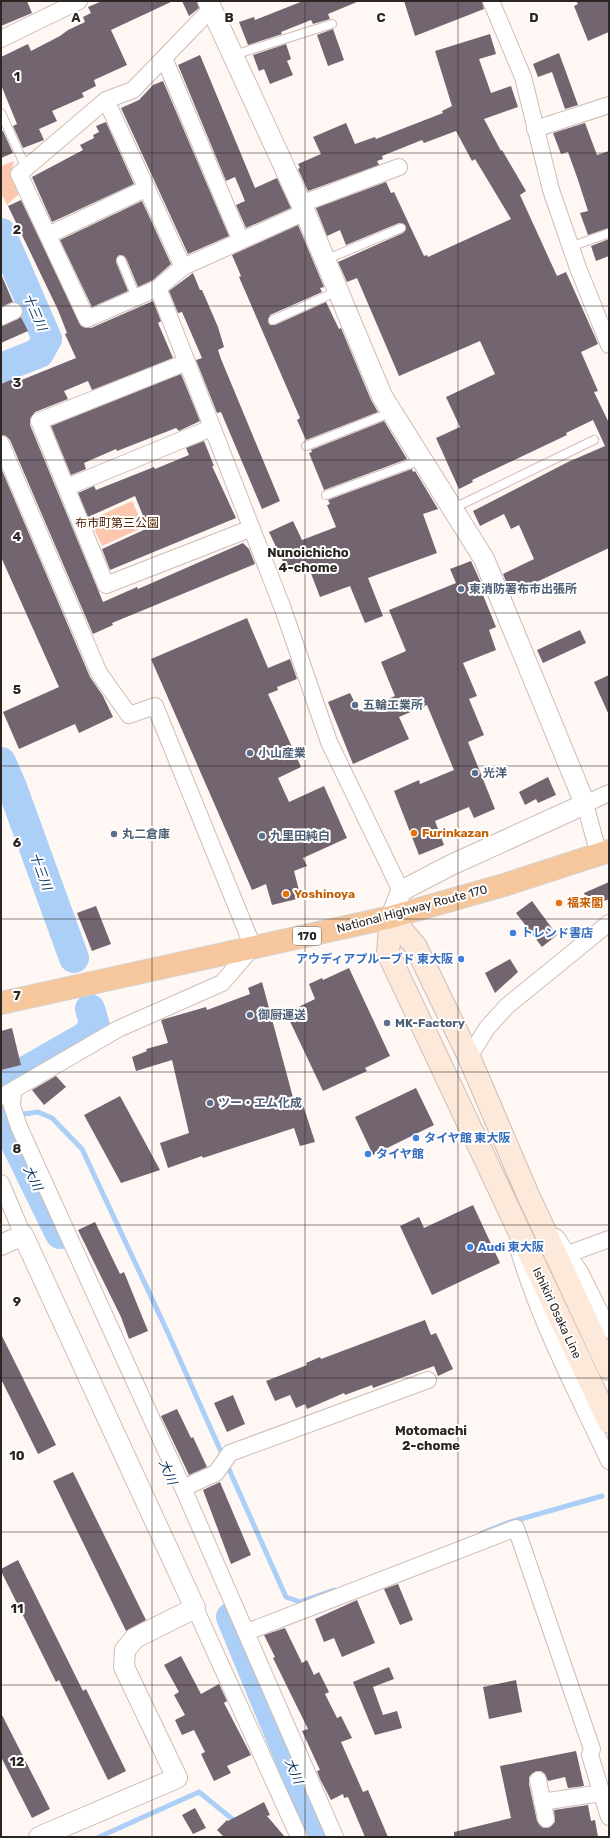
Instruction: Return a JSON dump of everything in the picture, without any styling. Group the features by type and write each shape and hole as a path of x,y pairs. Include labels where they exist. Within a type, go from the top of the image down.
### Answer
{"highway":[{"name":"National Highway Route 170","path":"1,1003 391,917 504,885 604,853"}],"main road":[{"name":"Ishikiri Osaka Line","path":"391,917 416,947 469,1057 528,1194 609,1369"},
{"name":"Ishikiri Osaka Line","path":"391,917 388,954 609,1422"}],"street":[{"path":"1,40 79,1"},
{"path":"491,1 523,78 534,116 535,129 551,190 570,247 609,346"},
{"path":"399,167 303,208 242,241 183,267 158,288 87,319 19,174 106,100 133,90 164,58 210,5 303,208 382,396 484,560 604,853"},
{"path":"164,58 242,241"},
{"path":"106,100 183,267"},
{"path":"535,129 609,105"},
{"path":"48,235 147,188"},
{"path":"158,288 211,428 283,609 329,742 401,891"},
{"path":"187,362 39,421 106,585 252,528"},
{"path":"67,487 211,428"},
{"path":"1,444 99,673 129,716 155,706 253,947 222,983 118,1029 7,1094 15,1118 183,1488 335,1837"},
{"path":"391,917 401,891 451,865 609,793"},
{"path":"469,1057 487,1028 506,1006 609,923"},
{"path":"1,1183 299,1837"},
{"path":"528,1194 580,1272 609,1330"},
{"path":"505,1203 523,1265 558,1350 609,1461"},
{"path":"1,1245 24,1235"},
{"path":"568,1254 609,1239"},
{"path":"183,1488 216,1473 230,1453 428,1380"},
{"path":"247,1632 516,1528 592,1749 590,1755 609,1817"},
{"path":"39,1837 178,1778 124,1667 125,1650 135,1638 195,1608"},
{"path":"538,1780 546,1819"},
{"path":"542,1802 601,1793"}],"lane":[{"path":"233,56 332,24"},
{"path":"1,113 26,168"},
{"path":"325,260 401,228"},
{"path":"570,247 609,233"},
{"path":"121,260 136,297"},
{"path":"273,320 338,291"},
{"path":"306,446 392,412"},
{"path":"452,509 594,440"},
{"path":"326,495 422,459"}],"green space":[{"path":"14,161 12,170 21,192 7,205 1,193 1,166"},
{"name":"布市町第三公園","path":"132,501 144,527 102,546 90,520"}],"building":[{"path":"1,1 27,1 32,13 1,26"},
{"path":"102,1 173,1 111,30 127,65 94,80 96,86 82,93 84,97 52,111 57,121 39,129 44,140 23,148 13,126 17,124 1,85 1,57 28,44 31,51 60,36 68,30 85,22 83,17 91,13 88,7"},
{"path":"182,1 197,1 199,8 189,16"},
{"path":"303,1 357,2 328,14 330,19 313,24 311,20 281,32 282,34 248,45 239,22 254,17 255,20"},
{"path":"404,1 482,1 484,9 415,36"},
{"path":"576,1 609,1 609,32 588,41 574,6 578,4"},
{"path":"333,29 344,60 328,66 317,35"},
{"path":"490,34 496,54 479,59 491,93 511,86 518,107 484,119 501,151 502,150 526,191 520,195 557,276 566,272 596,339 598,344 581,352 598,391 594,392 609,423 609,548 511,594 503,574 534,559 519,525 511,529 504,514 480,526 473,511 568,462 605,446 593,420 566,433 567,435 472,480 473,482 459,489 436,438 460,427 446,397 495,374 480,341 399,376 357,278 347,282 338,262 403,233 406,226 399,223 346,245 340,230 327,236 316,208 386,182 391,193 394,192 424,256 427,255 428,257 511,219 475,159 472,161 456,131 424,143 422,140 382,156 383,159 377,161 379,165 308,191 298,169 300,168 298,164 321,154 313,137 346,123 355,144 375,137 376,139 443,113 442,111 452,106 435,51"},
{"path":"286,44 291,59 287,61 293,75 270,84 264,69 259,71 253,55"},
{"path":"559,53 578,105 565,109 552,72 538,77 533,64"},
{"path":"200,55 255,188 277,178 291,208 246,228 236,205 245,201 235,177 226,181 178,65"},
{"path":"163,81 229,236 188,254 121,108 139,100 153,85"},
{"path":"106,122 134,184 52,222 32,177 83,150 80,145 94,138 93,135 99,132 96,126"},
{"path":"585,123 597,155 609,151 609,228 588,235 580,213 588,211 578,180 568,152 561,154 553,133"},
{"path":"1,131 3,131 13,153 1,158"},
{"path":"21,200 81,326 91,328 153,301 161,321 158,323 173,358 92,390 88,381 64,391 68,399 35,412 30,419 30,425 103,602 137,587 138,589 243,543 249,549 255,564 112,623 113,625 93,634 10,440 6,436 1,435 1,384 13,379 14,383 76,358 65,334 67,333 58,310 8,206"},
{"path":"142,201 171,264 153,280 138,287 126,258 119,255 116,262 128,291 92,307 60,240"},
{"path":"298,225 324,287 320,288 322,292 270,315 268,322 270,325 275,325 326,302 339,329 341,328 371,400 378,412 306,440 297,420 300,418 239,277 241,276 232,255"},
{"path":"609,239 609,256 596,261 591,246"},
{"path":"193,273 218,327 224,347 218,350 221,359 280,501 262,509 221,412 217,413 196,360 202,358 182,312 178,313 169,291"},
{"path":"1,274 13,302 1,307"},
{"path":"21,317 28,331 1,343 1,326"},
{"path":"181,374 200,421 179,431 176,428 117,451 116,449 84,463 86,469 71,475 51,426"},
{"path":"384,421 407,459 324,490 309,453 312,452 311,450"},
{"path":"204,441 214,466 212,466 236,518 110,570 102,549 148,528 135,496 88,517 78,493 94,486 96,490 189,455 186,448"},
{"path":"1,468 90,677 103,696 113,717 79,733 75,724 19,749 3,712 59,687 1,557"},
{"path":"412,469 413,472 415,471 438,509 423,514 437,553 368,578 383,616 365,623 350,586 320,597 307,563 287,570 269,532 293,521 302,540 336,527 327,505 330,504 328,500"},
{"path":"471,561 486,594 483,595 496,627 489,630 496,650 463,663 477,696 469,699 484,735 468,742 495,809 474,818 469,807 435,821 444,845 419,855 394,791 419,780 420,784 454,770 427,705 399,717 409,739 353,764 328,702 350,693 359,711 395,696 381,662 406,651 389,610 456,583 450,569"},
{"path":"247,618 268,668 290,659 297,679 277,687 278,690 268,694 301,767 278,778 289,802 324,786 347,838 303,858 307,866 294,871 301,898 272,905 266,884 252,890 151,659"},
{"path":"580,630 586,643 543,663 537,650"},
{"path":"609,675 609,715 594,682"},
{"path":"548,777 556,795 538,803 536,799 525,805 519,792"},
{"path":"609,882 609,899 590,907 584,893"},
{"path":"532,901 557,935 542,947 516,913"},
{"path":"96,906 111,944 92,951 77,913"},
{"path":"510,959 518,972 495,993 485,973"},
{"path":"349,968 390,1056 365,1068 367,1071 323,1091 286,1013 315,999 309,984 322,978 323,980"},
{"path":"262,982 295,1105 302,1102 315,1142 300,1146 294,1128 168,1168 160,1143 189,1133 172,1060 136,1071 132,1057 147,1051 146,1049 168,1043 161,1020 206,1007 207,1010 250,994 248,988"},
{"path":"12,1028 21,1065 1,1070 1,1031"},
{"path":"56,1076 66,1087 44,1105 32,1090"},
{"path":"416,1088 434,1125 373,1155 355,1117"},
{"path":"120,1096 160,1170 121,1183 84,1115"},
{"path":"473,1205 500,1263 432,1295 400,1226 419,1217 424,1228"},
{"path":"95,1222 120,1274 124,1272 148,1331 129,1339 121,1317 78,1230"},
{"path":"425,1320 431,1335 436,1333 453,1369 438,1376 434,1366 373,1388 372,1385 345,1395 344,1393 307,1409 305,1404 296,1408 290,1395 275,1401 266,1381 307,1365 306,1363 320,1357 321,1359"},
{"path":"1,1334 56,1445 38,1454 1,1379"},
{"path":"233,1395 245,1424 227,1432 214,1403"},
{"path":"177,1409 191,1438 193,1437 207,1467 189,1475 161,1416"},
{"path":"73,1472 146,1620 126,1631 53,1481"},
{"path":"220,1482 251,1555 231,1564 203,1490"},
{"path":"18,1560 83,1691 86,1689 126,1771 108,1780 59,1680 56,1682 1,1571 1,1569"},
{"path":"398,1584 413,1620 400,1625 384,1589"},
{"path":"357,1600 375,1643 342,1657 334,1638 324,1642 315,1619"},
{"path":"285,1628 302,1663 307,1660 314,1675 319,1672 329,1692 325,1694 337,1718 341,1716 352,1738 341,1742 363,1792 368,1790 388,1837 365,1837 348,1797 344,1798 343,1794 331,1800 320,1779 317,1771 320,1770 302,1731 308,1729 273,1658 275,1657 264,1635"},
{"path":"181,1656 201,1694 219,1684 227,1701 224,1703 251,1755 227,1766 231,1773 214,1781 201,1754 205,1752 194,1730 182,1735 175,1720 185,1715 174,1695 179,1692 164,1665"},
{"path":"389,1667 394,1679 373,1687 383,1715 397,1711 402,1728 375,1735 353,1682"},
{"path":"516,1680 522,1712 489,1719 483,1687"},
{"path":"1,1713 50,1809 32,1818 1,1757"},
{"path":"576,1751 584,1786 568,1788 565,1777 548,1781 545,1774 541,1771 536,1771 529,1777 529,1784 537,1821 543,1828 548,1828 555,1822 554,1810 588,1805 591,1821 595,1820 598,1837 454,1837 454,1832 511,1818 500,1766"},
{"path":"264,1802 270,1815 267,1816 285,1837 224,1837 217,1830 227,1820 228,1821"},
{"path":"195,1808 206,1828 193,1834 182,1815"}],"waterway":[{"name":"十三川","path":"1,233 47,339 39,353 1,368"},
{"name":"十三川","path":"1,762 12,787 74,958"},
{"name":"十三川","path":"1,1087 1,1085 85,1037 95,1026 90,1009"},
{"path":"3,1117 38,1112 52,1118 82,1149 168,1333 286,1597 300,1602 334,1590"},
{"name":"大川","path":"1,1113 60,1234"},
{"path":"482,1533 507,1523 602,1496"},
{"name":"大川","path":"231,1617 322,1837"},
{"path":"99,1837 199,1792 236,1822"}],"place":[{"name":"東消防署布市出張所","path":"461,589"},
{"name":"五輪工業所","path":"355,705"},
{"name":"小山産業","path":"250,753"},
{"name":"光洋","path":"475,773"},
{"name":"Furinkazan","path":"414,833"},
{"name":"丸二倉庫","path":"114,834"},
{"name":"九里田純白","path":"262,836"},
{"name":"Yoshinoya","path":"286,894"},
{"name":"福来閣","path":"559,903"},
{"name":"トレンド書店","path":"513,933"},
{"name":"アウディアプルーブド 東大阪","path":"461,959"},
{"name":"御厨運送","path":"250,1015"},
{"name":"MK-Factory","path":"387,1023"},
{"name":"ツー・エム化成","path":"210,1103"},
{"name":"タイヤ館 東大阪","path":"416,1138"},
{"name":"タイヤ館","path":"368,1154"},
{"name":"Audi 東大阪","path":"470,1247"}],"district":[{"name":"Nunoichicho 4-chome","path":"308,560"},
{"name":"Motomachi 2-chome","path":"431,1438"}]}
